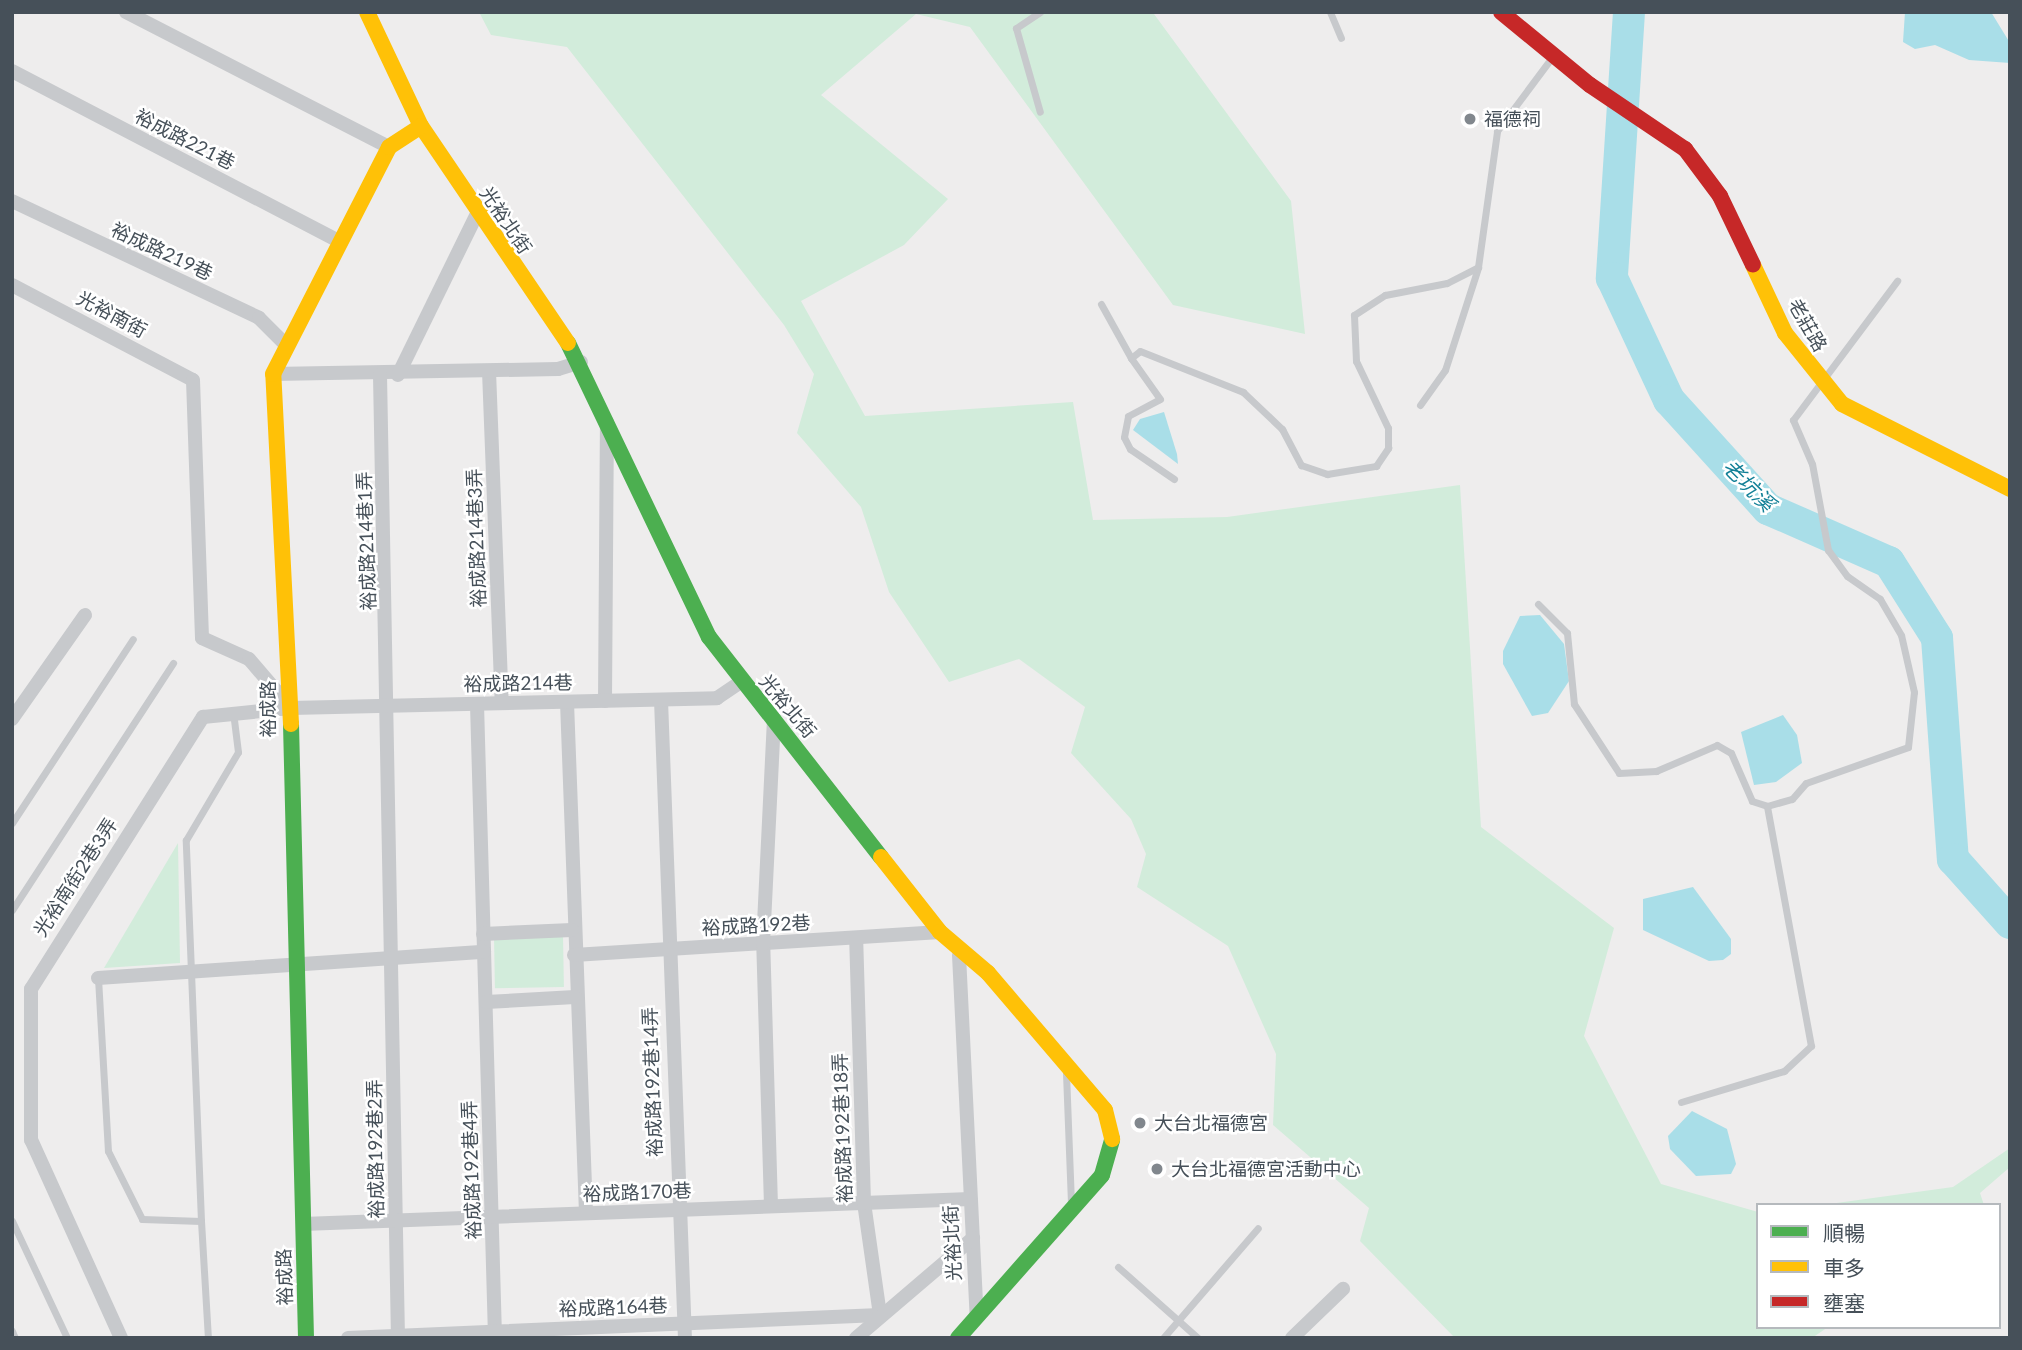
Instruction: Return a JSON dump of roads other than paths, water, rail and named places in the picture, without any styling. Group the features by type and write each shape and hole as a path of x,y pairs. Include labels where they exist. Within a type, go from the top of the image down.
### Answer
{"street":[{"path":"126,12 389,147"},
{"path":"356,12 370,16 421,126"},
{"path":"1501,12 1553,56"},
{"name":"老莊路","path":"1553,56 1685,149 1720,196 1785,333 1821,383 1872,421 2010,489"},
{"name":"裕成路221巷","path":"12,71 341,242"},
{"name":"裕成路","path":"306,1338 291,708 273,374 389,147 421,126"},
{"name":"光裕北街","path":"421,126 476,216 581,362 607,412 709,637 741,682 774,718 959,955 977,1318"},
{"name":"裕成路219巷","path":"12,201 259,318 287,346"},
{"path":"398,375 476,216"},
{"name":"光裕南街","path":"12,285 192,380 202,638 249,659 291,708"},
{"path":"273,374 398,375 489,372 581,362"},
{"name":"裕成路214巷3弄","path":"489,372 502,703"},
{"name":"裕成路214巷1弄","path":"380,374 390,706 390,960"},
{"path":"605,701 607,412"},
{"path":"12,719 85,615"},
{"name":"裕成路214巷","path":"291,708 717,698 741,682"},
{"name":"裕成路192巷14弄","path":"661,700 667,950 684,1330"},
{"path":"567,702 572,930 586,1213"},
{"name":"裕成路192巷4弄","path":"477,704 495,1335"},
{"name":"光裕南街2巷3弄","path":"121,1338 31,1140 31,989 203,717 291,708"},
{"path":"771,1206 763,944 774,718"},
{"path":"482,934 572,930"},
{"name":"裕成路192巷","path":"574,955 940,932"},
{"name":"裕成路192巷18弄","path":"856,938 864,1203 880,1315"},
{"path":"98,978 484,952"},
{"path":"958,1338 1102,1175 1113,1146 1105,1110 1065,1060 988,973 959,955"},
{"name":"裕成路192巷2弄","path":"390,960 398,1337"},
{"path":"486,1002 575,996"},
{"name":"裕成路170巷","path":"303,1224 971,1199"},
{"path":"856,1338 973,1238"},
{"path":"1292,1338 1343,1289"},
{"name":"裕成路164巷","path":"348,1338 684,1330 880,1315"}],"lane":[{"path":"1040,12 1016,28 1040,112"},
{"path":"1329,12 1341,38"},
{"path":"1420,405 1445,370 1478,267 1497,131 1553,56"},
{"path":"1131,358 1140,351 1222,378 1282,429 1301,465 1349,474 1376,466 1388,448 1383,409 1356,361 1354,315 1385,295 1447,283 1478,267"},
{"path":"1538,604 1567,633 1576,668 1574,704 1619,774 1656,772 1717,745 1731,753 1752,801 1767,807 1792,799 1806,783 1908,747 1914,731 1910,663 1901,635 1880,598 1847,576 1828,550 1812,464 1793,420 1897,281"},
{"path":"1101,304 1131,358 1160,398 1128,415 1124,437 1130,449 1174,478"},
{"path":"12,823 133,639"},
{"path":"12,910 173,663"},
{"path":"208,1338 188,973 186,840 238,752 233,712"},
{"path":"1681,1102 1784,1071 1811,1046 1767,807"},
{"path":"98,978 104,1121 123,1187 142,1219 201,1221"},
{"path":"1065,1060 1072,1212"},
{"path":"12,1221 67,1338"},
{"path":"1163,1338 1258,1228"},
{"path":"1118,1267 1198,1338"},
{"path":"12,1331 15,1338"}],"water":[{"path":"1905,12 1991,12 2010,43 2010,63 1969,60 1935,45 1915,49 1903,42"},
{"path":"1164,412 1178,464 1133,430 1140,419"},
{"path":"1540,615 1564,644 1569,681 1548,713 1532,716 1503,664 1503,651 1520,616"},
{"path":"1783,715 1797,735 1802,763 1776,782 1754,785 1741,732"},
{"path":"1693,887 1731,939 1731,954 1723,960 1709,961 1643,930 1643,899"},
{"path":"1692,1111 1727,1129 1736,1164 1731,1174 1696,1176 1670,1149 1668,1136"}],"waterway":[{"name":"老坑溪","path":"1629,12 1612,278 1669,400 1768,509 1889,562 1937,638 1953,859 2010,923"}],"place":[{"name":"福德祠","path":"1470,119"},
{"name":"大台北福德宮","path":"1140,1123"},
{"name":"大台北福德宮活動中心","path":"1157,1169"}]}
